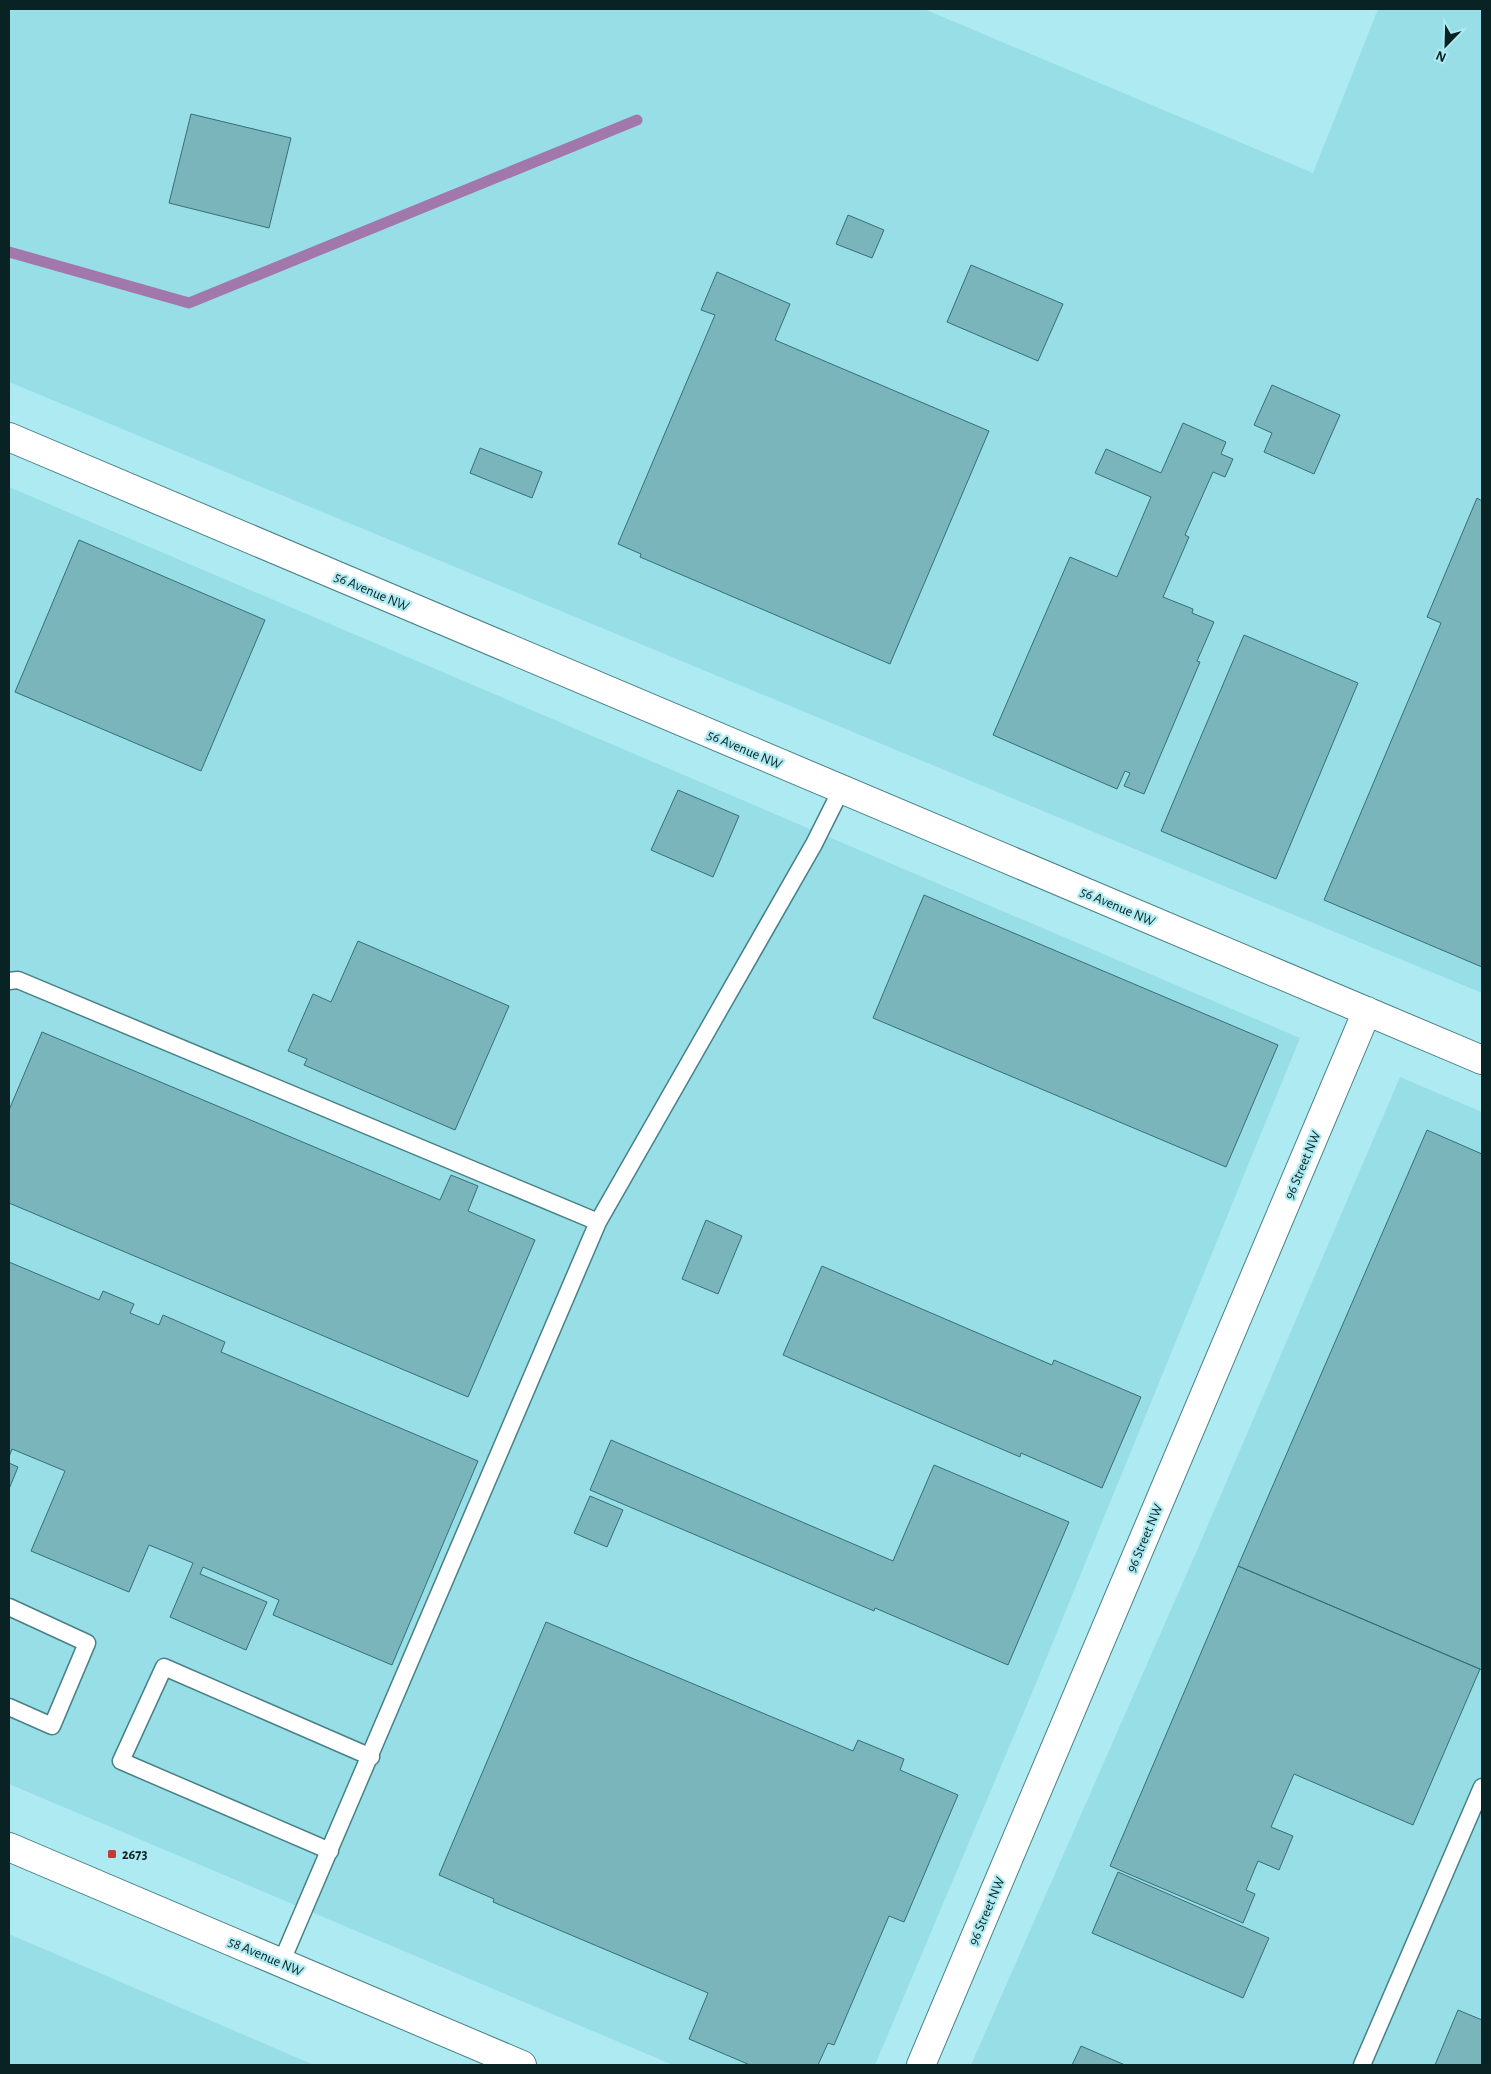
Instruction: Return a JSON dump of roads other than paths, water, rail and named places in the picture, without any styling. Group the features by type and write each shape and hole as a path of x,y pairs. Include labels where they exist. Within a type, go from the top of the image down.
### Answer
{"street":[{"name":"56 Avenue NW","path":"9,437 1482,1060"},
{"name":"96 Street NW","path":"921,2065 1367,1011"},
{"name":"58 Avenue NW","path":"9,1847 522,2065"}],"lane":[{"path":"282,1962 598,1222 814,844 841,790"},
{"path":"9,981 18,980 598,1222"},
{"path":"9,1607 87,1643 52,1726 9,1707"},
{"path":"330,1851 122,1761 164,1667 371,1757"},
{"path":"1362,2065 1482,1788"}],"waterway":[{"path":"9,252 189,303 637,120"}],"place":[{"name":"2673","path":"112,1854"}]}
